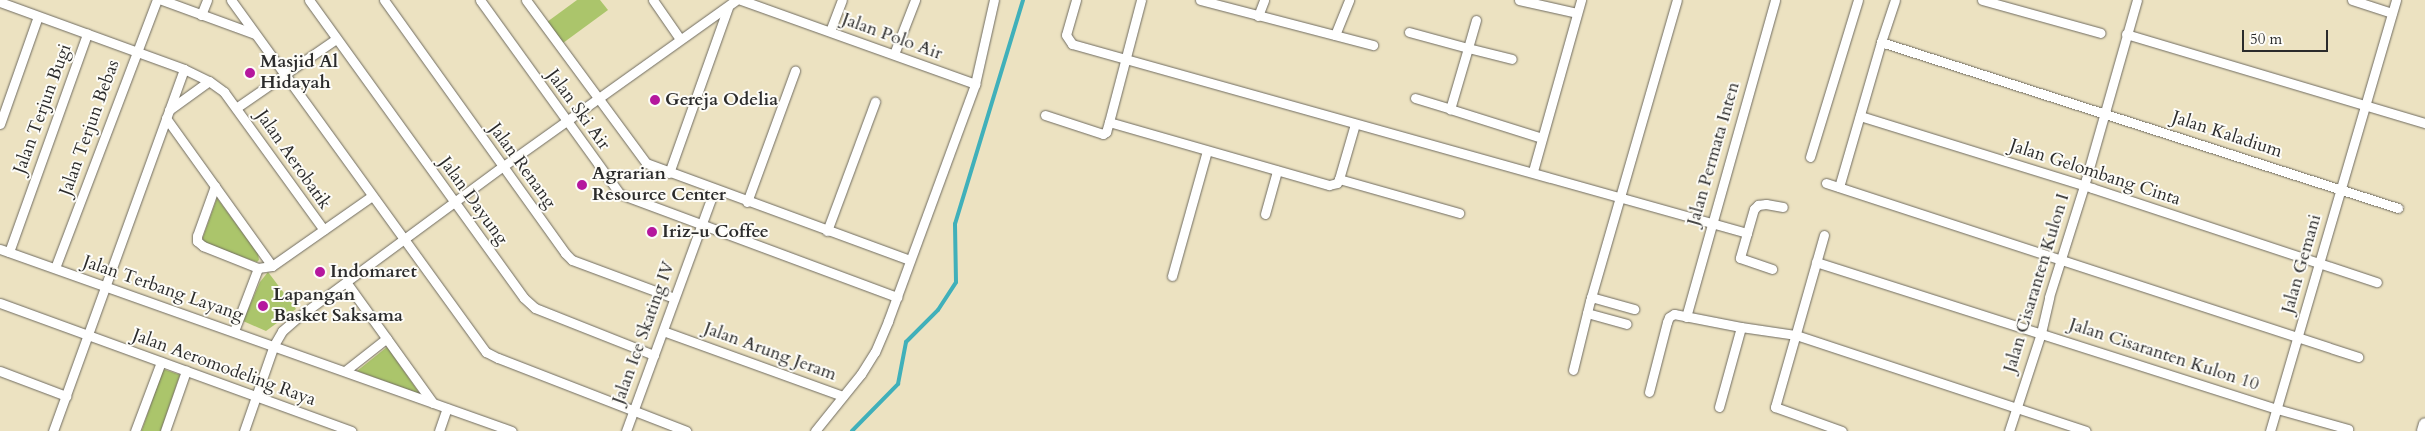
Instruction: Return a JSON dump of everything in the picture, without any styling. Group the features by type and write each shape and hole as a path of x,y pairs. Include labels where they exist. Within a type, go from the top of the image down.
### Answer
{"main road":[{"path":"2423,431 2425,424"}],"street":[{"name":"Jalan Terjun Bebas","path":"55,268 157,0"},
{"path":"162,0 255,34"},
{"path":"201,15 207,0"},
{"path":"231,0 486,352 686,431"},
{"path":"311,3 321,0"},
{"name":"Jalan Renang","path":"384,0 502,167 572,260 674,298"},
{"name":"Jalan Ski Air","path":"480,0 620,194 897,297"},
{"name":"Jalan Ski Air","path":"526,0 597,100 646,163 714,190 910,260"},
{"path":"652,0 680,39"},
{"path":"244,431 274,345 282,331 502,167 736,0"},
{"name":"Jalan Polo Air","path":"741,0 975,84"},
{"path":"830,31 842,0"},
{"path":"894,54 915,0"},
{"name":"Jalan Arung Jeram","path":"663,331 844,396 875,352 897,297 975,84 994,0"},
{"path":"1076,0 1066,35 1072,44 1299,106 1355,124 1533,171 1620,198 1747,233"},
{"path":"1045,115 1103,134 1106,132 1141,0"},
{"path":"1200,0 1373,45"},
{"path":"1258,16 1264,0"},
{"path":"1335,35 1349,0"},
{"path":"1519,0 1577,13"},
{"path":"1533,171 1581,0"},
{"path":"1573,370 1591,297 1677,0"},
{"name":"Jalan Permata Inten","path":"1686,317 1775,0"},
{"path":"1810,157 1858,0"},
{"path":"1840,187 1881,42 1895,0"},
{"path":"1982,0 2101,33"},
{"name":"Jalan Cisaranten Kulon I","path":"2009,431 2041,333 2060,261 2084,186 2137,0"},
{"path":"2352,0 2392,14"},
{"name":"Jalan Gemani","path":"2270,431 2396,0"},
{"name":"Jalan Aerobatik","path":"0,2 137,51 209,81 224,92 324,230"},
{"name":"Jalan Dayung","path":"311,3 524,298 535,308 654,355"},
{"path":"670,172 728,7"},
{"path":"0,124 38,16"},
{"path":"1450,109 1476,20"},
{"path":"1409,32 1512,59"},
{"name":"Jalan Terjun Bugi","path":"10,252 87,34"},
{"path":"2126,34 2425,123"},
{"path":"236,108 336,39"},
{"name":"Jalan Kaladium","path":"1881,42 2398,208"},
{"path":"53,431 184,69"},
{"path":"747,202 795,71"},
{"path":"167,114 209,81"},
{"path":"1415,98 1542,138"},
{"path":"827,231 874,102"},
{"path":"167,114 214,186 272,266"},
{"name":"Jalan Gelombang Cinta","path":"1860,116 2320,261 2377,282"},
{"path":"1109,122 1329,185 1334,185 1339,179 1355,124"},
{"path":"1172,276 1206,151"},
{"path":"1265,214 1277,171"},
{"path":"1339,179 1459,213"},
{"path":"1826,183 2358,357"},
{"path":"214,186 197,241 203,246 258,268 272,266 372,196"},
{"name":"Jalan Ice Skating IV","path":"626,431 714,190"},
{"path":"1772,269 1740,258 1754,209 1758,205 1766,204 1783,207"},
{"path":"1824,235 1775,405 1776,408 1842,431"},
{"name":"Jalan Terbang Layang","path":"0,248 512,431"},
{"name":"Jalan Cisaranten Kulon 10","path":"1816,262 2277,409 2348,429"},
{"path":"234,331 258,268"},
{"path":"346,282 433,403"},
{"path":"1591,297 1634,309"},
{"name":"Jalan Aeromodeling Raya","path":"0,303 351,431"},
{"path":"1587,313 1627,324"},
{"path":"1650,392 1670,316 1674,314 1796,335 2086,431"},
{"path":"1719,407 1741,327"},
{"path":"345,371 387,338"},
{"path":"135,431 161,362"},
{"path":"0,371 66,396"},
{"path":"165,431 186,371"},
{"path":"815,431 844,396"},
{"path":"439,431 447,408"}],"green space":[{"path":"577,0 600,0 608,10 563,43 547,22"},
{"path":"217,198 258,254 259,260 257,262 208,245 203,241"},
{"name":"Lapangan Basket Saksama","path":"268,272 296,309 266,331 243,321 260,282"},
{"path":"387,347 420,394 357,371"},
{"path":"163,369 180,375 161,431 142,431"}],"waterway":[{"path":"852,431 898,384 906,342 938,310 956,282 955,224 1023,0"}],"place":[{"name":"Masjid Al Hidayah","path":"250,73"},
{"name":"Gereja Odelia","path":"655,100"},
{"name":"Agrarian Resource Center","path":"582,185"},
{"name":"Iriz-u Coffee","path":"652,232"},
{"name":"Indomaret","path":"320,272"},
{"name":"Lapangan Basket Saksama","path":"263,306"}]}
